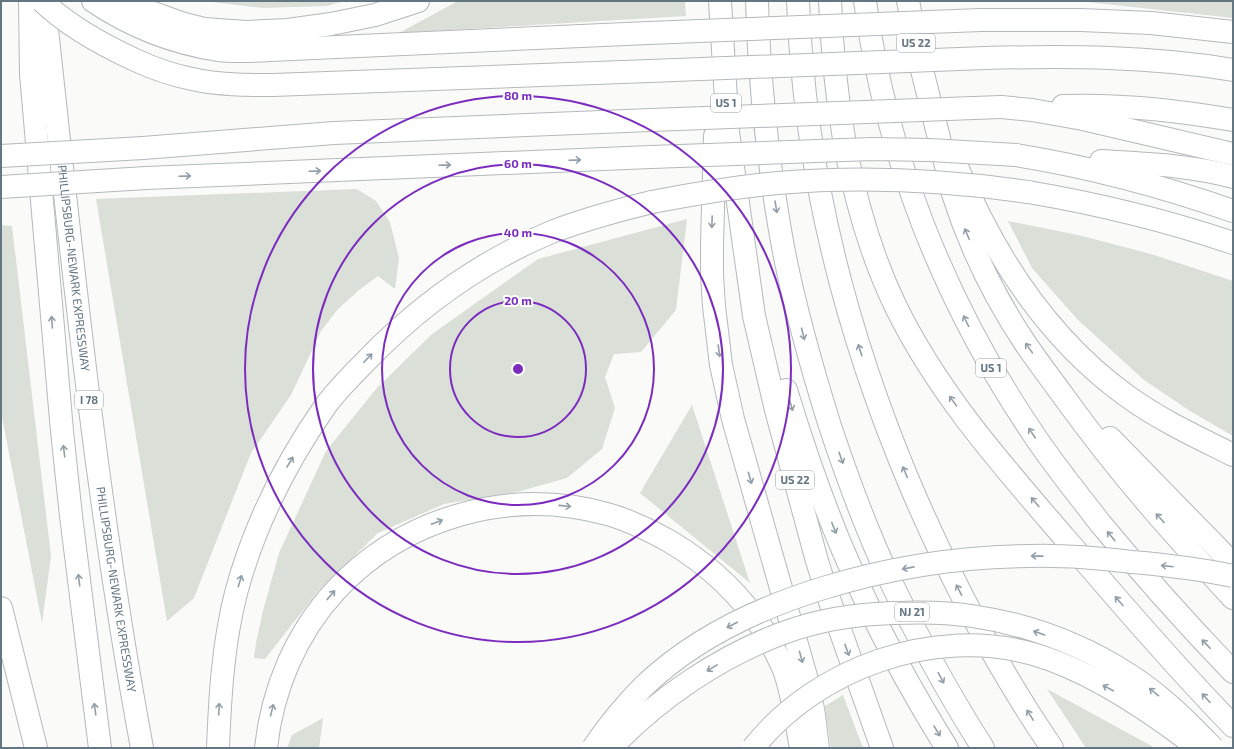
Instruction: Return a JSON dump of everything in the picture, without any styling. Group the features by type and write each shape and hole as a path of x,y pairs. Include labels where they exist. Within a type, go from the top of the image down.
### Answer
{"highway":[{"path":"30,1 31,74 62,431 100,748"},
{"path":"43,1 61,17 96,41 152,68 193,79 232,84 296,85 1061,56 1185,64 1233,70"},
{"name":"PHILLIPSBURG-NEWARK EXPRESSWAY","path":"43,1 97,466 121,628 142,748"},
{"path":"93,1 204,29 246,32 288,30 331,24 375,14 418,1"},
{"path":"720,1 712,244 714,306 717,335 726,392 733,419 809,687 818,748"},
{"name":"US 1","path":"720,1 728,132 738,205 758,290 799,433 848,563 881,632 947,748"},
{"path":"757,1 765,125 780,232 789,275 816,382 856,501 888,576 945,686 983,748"},
{"path":"798,1 803,80 819,192 839,279 851,323 866,368 899,457 932,535 948,568 998,663 1052,748"},
{"path":"830,1 835,72 844,137 856,196 877,263 895,305 914,341 953,400 1008,470 1164,652 1233,726"},
{"name":"US 1","path":"865,1 887,115 905,176 918,214 934,252 989,364 1033,434 1084,502 1165,600 1233,672"},
{"name":"US 22","path":"908,1 912,26 926,84 953,157 983,223 1006,264 1029,297 1049,323 1081,358 1127,396 1158,417 1233,455"},
{"path":"130,10 157,34 220,50 238,51 981,20 1044,19 1151,23 1233,32"},
{"path":"926,84 948,176 959,214 975,253 1004,309 1046,373 1124,476 1157,515 1233,598"},
{"path":"1,156 143,148 334,133 1001,107 1080,105 1123,106 1163,109 1233,120"},
{"path":"1001,107 1032,110 1083,119 1233,154"},
{"path":"1,187 146,178 872,149 930,150 1182,167 1204,170 1233,177"},
{"path":"1016,155 1053,160 1108,173 1182,194 1233,211"},
{"path":"218,748 221,688 228,630 236,593 249,551 265,510 304,438 327,404 354,372 408,320 445,292 481,268 517,248 554,231 594,217 652,202 725,189 820,180 927,181 1028,192 1121,210 1233,243"},
{"name":"US 22","path":"738,205 754,316 809,532 824,582 882,748"},
{"path":"1046,373 1233,564"},
{"path":"266,748 270,718 281,679 290,660 310,622 336,590 351,575 383,550 421,528 442,520 484,509 523,504 565,506 586,509 608,514 628,521 683,549 715,574 742,602 766,635 776,653 784,670 801,748"},
{"path":"593,748 617,715 645,685 677,659 710,637 731,625 779,604 805,594 856,579 947,562 1030,556 1080,557 1117,560 1233,576"},
{"path":"1,608 36,748"},
{"name":"NJ 21","path":"611,748 643,717 676,692 728,658 766,640 805,626 846,617 867,614 929,612 971,616 1011,624 1052,637 1090,653 1110,663 1146,686 1178,713 1213,748"},
{"path":"753,748 760,739 789,711 823,687 848,674 905,653 927,649 972,645 1033,654 1072,670 1114,691 1162,721 1199,748"}],"shaded area":[{"path":"203,1 344,1 327,6 263,8"},
{"path":"458,1 685,1 686,16 399,33"},
{"path":"1078,1 1233,1 1233,18"},
{"path":"357,189 376,201 390,222 399,258 395,289 378,276 359,290 338,309 321,331 291,395 251,453 194,598 167,621 96,199"},
{"path":"687,219 676,310 641,352 614,354 605,377 615,408 602,449 567,478 517,492 444,504 378,533 319,590 265,659 254,658 263,611 279,553 326,451 376,389 432,334 538,259"},
{"path":"1008,221 1078,235 1151,254 1233,281 1233,436 1190,411 1144,380 1077,319 1032,268"},
{"path":"1,225 12,226 51,556 42,623 1,412"},
{"path":"692,405 750,583 640,493"},
{"path":"1047,689 1150,745 1154,748 1086,748"},
{"path":"843,695 863,748 831,748 825,706"},
{"path":"323,718 319,748 287,748 292,735"}]}
